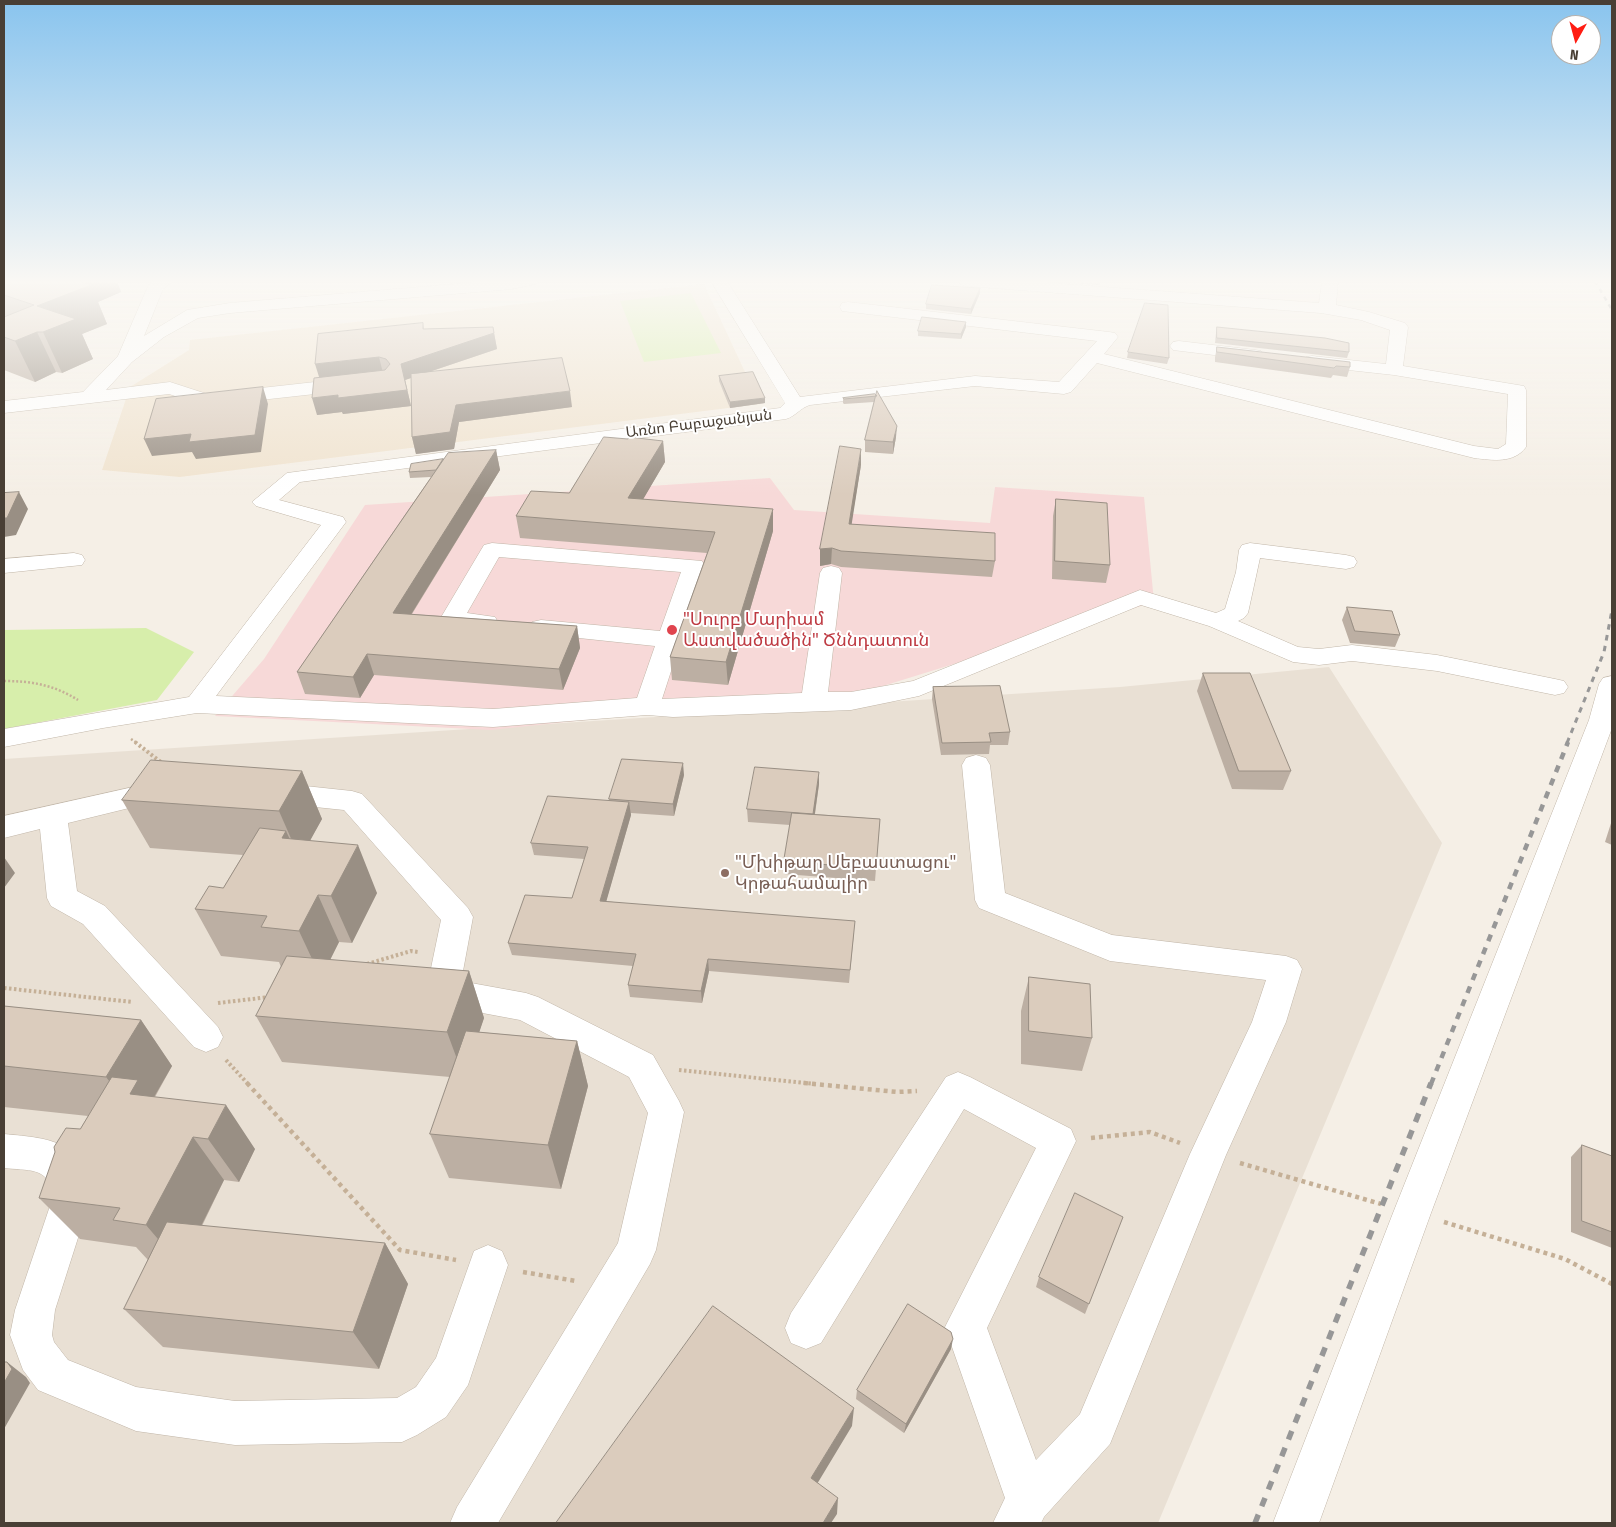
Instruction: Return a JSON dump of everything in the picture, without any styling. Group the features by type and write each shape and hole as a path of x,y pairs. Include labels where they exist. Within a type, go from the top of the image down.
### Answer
{"lane":[{"path":"126,358 128,352"},
{"path":"89,397 133,352"},
{"path":"763,352 795,404"},
{"name":"Առնո Բաբաջանյան","path":"198,704 335,522 263,502 294,477 786,413 795,404 828,397 975,382 1064,388 1098,352"},
{"path":"1235,352 1277,357"},
{"path":"1394,370 1396,352"},
{"path":"1094,357 1474,452 1501,455 1516,447 1518,390 1394,370 1296,359"},
{"path":"4,407 170,388 206,400 364,382"},
{"path":"647,706 694,566 492,550 452,619 669,640"},
{"path":"1218,621 1236,613 1247,572 1250,550 1346,562"},
{"path":"4,566 74,560"},
{"path":"814,701 831,573"},
{"path":"4,738 103,719 198,704 493,718 647,706 673,708 852,701 919,688 1140,597 1218,621 1293,654 1319,657 1352,653 1437,663 1555,687"},
{"path":"1296,1523 1412,1213 1607,722 1612,684"},
{"path":"976,765 990,900 1110,948 1286,969 1269,1022 1208,1154 1095,1429 1022,1512"},
{"path":"4,827 187,784"},
{"path":"246,790 352,801 457,917 446,973 460,995 526,1007 641,1066 666,1112 636,1250 473,1523"},
{"path":"52,816 62,898 94,915 206,1037"},
{"path":"806,1328 958,1088 1058,1141 966,1327 1022,1512"},
{"path":"4,1150 50,1156 70,1176 73,1194 35,1310 31,1335 38,1355 53,1375 136,1409 235,1423 402,1420 431,1402 453,1370 488,1265"}],"path":[{"path":"4,681 34,681 62,689 146,750 187,784"},
{"path":"362,967 370,962 411,951 449,954"},
{"path":"4,988 178,1007"},
{"path":"236,1002 274,997"},
{"path":"206,1037 400,1250 613,1288"},
{"path":"641,1066 897,1092 958,1088"},
{"path":"1058,1141 1150,1132 1208,1154 1564,1259 1612,1284"}],"shaded area":[{"path":"185,352 736,352 760,404 180,477 102,470 130,387"},
{"name":"\"Սուրբ Մարիամ Աստվածածին\" Ծննդատուն","path":"770,478 794,510 990,523 995,487 1144,497 1154,602 870,690 491,730 215,716 264,659 365,505"},
{"path":"1329,667 1442,843 1158,1523 4,1523 4,759 1120,687"}],"green space":[{"path":"640,352 721,353 644,362"},
{"path":"146,628 194,652 157,700 4,729 4,630"}],"building":[{"path":"316,352 436,352 401,364 407,390 338,398 338,395 312,398 314,378 385,370 390,364 386,359 379,357 315,364"},
{"path":"1130,352 1169,352 1169,358"},
{"path":"1219,352 1264,352 1350,362 1350,367 1336,366 1334,368"},
{"path":"562,358 570,391 456,405 450,432 412,437 411,374"},
{"path":"753,372 765,398 730,402 719,376"},
{"path":"263,387 255,435 189,442 191,434 144,439 156,399"},
{"path":"877,391 897,426 893,442 865,440"},
{"path":"875,394 877,396 843,398"},
{"path":"604,437 628,439 629,437 663,441 628,498 773,509 726,662 670,657 715,532 516,516 531,491 569,493"},
{"path":"840,446 861,449 849,524 995,533 995,561 841,551 832,548 820,549"},
{"path":"496,450 393,613 577,626 559,669 367,654 353,677 297,672 448,453"},
{"path":"443,459 436,470 409,472 411,464"},
{"path":"19,492 7,518 4,518 4,493"},
{"path":"1056,499 1107,503 1110,565 1055,561"},
{"path":"1347,607 1392,611 1400,635 1355,631"},
{"path":"1203,673 1250,673 1291,771 1239,771"},
{"path":"1000,686 1010,732 989,733 991,742 942,743 933,687"},
{"path":"622,759 683,763 673,804 609,799"},
{"path":"151,760 302,771 279,811 122,800"},
{"path":"755,767 819,772 813,814 747,809"},
{"path":"548,796 629,802 600,901 855,921 850,970 708,959 701,991 628,985 636,954 508,943 525,895 572,898 588,847 531,843"},
{"path":"792,813 880,819 876,869 784,861"},
{"path":"260,828 286,831 282,838 358,845 331,896 318,895 299,931 261,927 267,916 195,909 209,886 223,888"},
{"path":"287,956 469,971 447,1032 256,1016"},
{"path":"1029,977 1090,984 1092,1038 1029,1031"},
{"path":"4,1006 141,1020 106,1077 4,1066"},
{"path":"466,1031 577,1041 548,1145 430,1134"},
{"path":"112,1077 138,1080 130,1094 226,1105 208,1139 193,1137 146,1225 113,1220 120,1208 39,1198 55,1152 54,1147 66,1128 80,1129"},
{"path":"1582,1145 1612,1156 1612,1232 1582,1221"},
{"path":"1075,1193 1123,1217 1089,1304 1039,1277"},
{"path":"167,1222 385,1243 353,1332 124,1309"},
{"path":"908,1304 951,1332 953,1339 906,1424 857,1390"},
{"path":"713,1306 854,1408 811,1478 838,1498 823,1523 556,1523"},
{"path":"4,1362 7,1362 12,1369 4,1383"}],"railway":[{"path":"1567,743 1604,652 1612,610"},
{"path":"1431,1084 1568,742"},
{"path":"1255,1523 1431,1083"}],"place":[{"name":"\"Սուրբ Մարիամ Աստվածածին\" Ծննդատուն","path":"672,630"},
{"name":"\"Մխիթար Սեբաստացու\" Կրթահամալիր","path":"725,873"}]}
